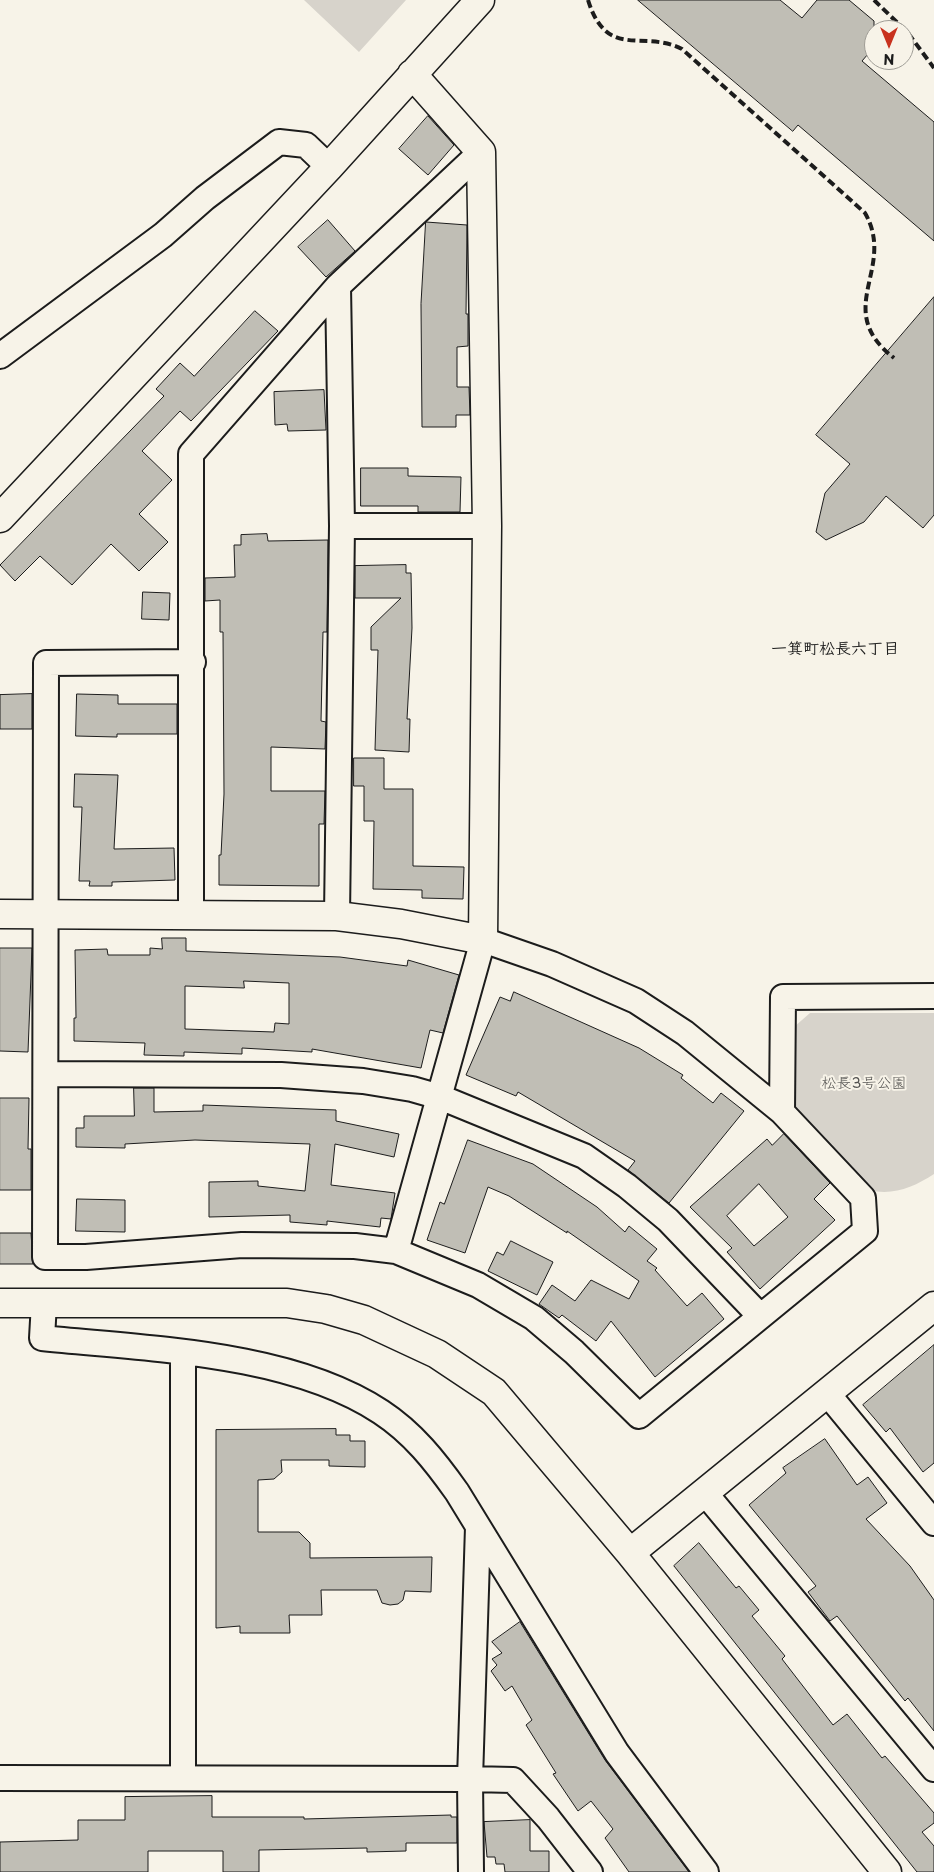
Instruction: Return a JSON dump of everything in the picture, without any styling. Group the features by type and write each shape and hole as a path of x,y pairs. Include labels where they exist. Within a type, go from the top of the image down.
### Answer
{"street":[{"path":"0,518 329,167 480,0"},
{"path":"396,1251 483,940 487,526 481,152 412,74"},
{"path":"0,356 163,235 205,198 279,142 306,145 329,167"},
{"path":"191,915 192,454 338,286 481,152"},
{"path":"338,286 342,526 338,916"},
{"path":"342,526 487,526"},
{"path":"0,914 48,914 338,916 401,924 483,940 552,964 636,1002 685,1033 782,1112 863,1198 865,1231 639,1416 574,1352 534,1318 478,1285 396,1251 345,1246 242,1245 86,1258 45,1257 48,914 46,663 193,662"},
{"path":"782,1112 783,996 934,996"},
{"path":"46,1074 280,1075 363,1081 412,1089 440,1097 584,1156 613,1176 668,1220 760,1316"},
{"path":"0,1303 287,1304 326,1309 364,1320 437,1354 494,1392 630,1552 887,1872"},
{"path":"44,1303 42,1338 183,1353 249,1363 288,1372 321,1382 363,1401 408,1433 433,1458 478,1527 617,1753 706,1872"},
{"path":"630,1552 934,1306"},
{"path":"183,1353 183,1777"},
{"path":"827,1393 934,1523"},
{"path":"705,1492 934,1769"},
{"path":"471,1872 470,1779 478,1527"},
{"path":"0,1778 183,1777 512,1780 548,1818 590,1872"}],"green space":[{"path":"304,0 406,0 359,52"},
{"name":"松長3号公園","path":"810,1013 934,1013 934,1174 919,1183 895,1191 878,1192 869,1190 793,1111 794,1027"}],"building":[{"path":"638,0 780,0 802,18 817,0 849,0 873,20 864,20 864,59 862,61 864,63 864,70 873,70 934,122 934,241 798,125 793,131"},
{"path":"428,116 454,145 428,175 399,149"},
{"path":"328,220 355,251 326,277 298,247"},
{"path":"426,222 467,225 466,314 468,314 468,346 457,347 457,387 469,387 470,415 456,415 456,427 422,427 421,304"},
{"path":"934,297 934,515 923,528 886,496 864,522 826,540 816,532 825,493 850,464 816,435"},
{"path":"255,311 278,331 191,421 180,411 142,451 172,480 139,514 168,542 139,571 111,544 72,585 40,556 15,581 0,565 164,396 156,389 180,363 194,376"},
{"path":"324,390 326,430 288,431 287,424 275,425 274,392"},
{"path":"361,468 408,468 408,476 461,477 460,512 418,512 418,506 361,506"},
{"path":"267,534 268,541 328,540 327,632 323,632 321,721 326,722 325,749 271,747 271,791 325,791 324,824 319,824 319,886 219,885 219,855 221,855 224,794 223,632 220,632 220,600 205,601 205,578 235,577 234,545 241,545 241,535"},
{"path":"406,565 406,573 411,573 412,628 407,719 410,719 409,752 375,750 378,650 371,650 371,627 401,598 355,598 355,566"},
{"path":"143,592 170,593 169,620 142,619"},
{"path":"32,694 32,729 0,729 0,695"},
{"path":"77,694 118,695 118,704 177,704 177,734 117,734 117,737 76,736"},
{"path":"354,758 384,758 384,789 413,789 413,866 464,867 463,899 422,898 422,890 373,889 374,821 364,821 364,786 354,786"},
{"path":"75,774 118,775 114,849 174,848 175,880 112,882 112,886 89,886 90,881 79,881 82,807 74,807"},
{"path":"162,938 186,938 186,951 340,957 407,966 408,960 459,975 443,1033 430,1030 421,1068 312,1049 312,1052 242,1048 242,1054 184,1052 184,1056 144,1055 145,1043 74,1041 74,1018 76,1018 75,950 107,949 108,955 150,955 150,948 162,949","holes":["244,981 289,983 289,1024 275,1023 274,1032 185,1029 185,986 244,988"]},
{"path":"0,948 32,948 28,1052 0,1051"},
{"path":"514,992 639,1048 683,1075 681,1078 713,1103 721,1093 744,1111 669,1203 628,1170 635,1161 518,1092 516,1096 466,1075 500,997 510,1001"},
{"path":"134,1088 154,1088 154,1112 203,1111 203,1105 336,1110 336,1121 399,1134 394,1157 335,1144 331,1185 395,1193 391,1219 381,1218 380,1227 327,1221 327,1225 290,1222 290,1215 209,1217 209,1182 258,1181 258,1186 305,1191 310,1144 195,1140 125,1144 125,1148 76,1147 76,1128 84,1128 84,1116 134,1116"},
{"path":"0,1098 29,1098 28,1149 31,1149 31,1190 0,1190"},
{"path":"784,1134 830,1183 814,1199 835,1220 760,1289 727,1252 732,1248 690,1207 767,1139 772,1145","holes":["759,1184 788,1217 754,1246 727,1216"]},
{"path":"468,1140 533,1164 597,1207 625,1232 629,1226 657,1249 647,1261 657,1268 655,1270 687,1306 702,1293 724,1319 655,1377 611,1321 596,1341 562,1315 559,1318 539,1304 552,1285 575,1301 591,1280 629,1299 639,1281 567,1231 567,1233 509,1196 488,1187 465,1253 427,1240 440,1202 444,1204"},
{"path":"77,1199 125,1200 125,1232 76,1231"},
{"path":"0,1233 31,1233 33,1264 0,1264"},
{"path":"511,1241 553,1262 537,1295 488,1271 497,1252 503,1255"},
{"path":"934,1345 934,1463 923,1472 890,1428 886,1432 863,1405"},
{"path":"336,1429 336,1435 350,1435 350,1441 365,1441 365,1467 329,1466 329,1460 281,1460 282,1472 274,1479 258,1480 258,1532 299,1532 310,1543 310,1558 432,1557 431,1592 405,1591 403,1600 398,1604 390,1605 382,1603 377,1590 321,1590 322,1615 289,1615 290,1633 240,1633 240,1626 216,1628 216,1430"},
{"path":"825,1439 857,1485 868,1477 887,1503 866,1519 910,1566 934,1600 934,1731 908,1698 905,1701 837,1616 830,1621 808,1592 816,1586 749,1505 786,1473 783,1468"},
{"path":"699,1543 736,1588 739,1586 759,1610 752,1616 785,1656 782,1659 833,1725 847,1714 882,1758 885,1756 934,1813 934,1823 922,1832 934,1846 934,1872 917,1872 674,1566"},
{"path":"520,1622 605,1760 689,1872 629,1872 605,1838 613,1829 591,1801 578,1811 553,1774 556,1773 526,1725 532,1720 512,1686 505,1691 491,1671 497,1665 492,1659 502,1653 492,1642"},
{"path":"212,1796 212,1817 304,1817 304,1819 451,1815 451,1817 457,1817 457,1843 406,1843 406,1851 367,1852 367,1848 259,1850 259,1872 223,1872 223,1851 148,1851 148,1872 0,1872 0,1842 78,1840 78,1820 125,1820 125,1797"},
{"path":"530,1820 530,1851 549,1851 549,1872 505,1872 504,1864 496,1864 495,1857 487,1857 484,1822"}],"railway":[{"path":"588,0 596,19 605,31 616,37 628,40 654,41 682,49 865,213 873,233 874,252 866,305 867,323 876,340 894,358"},
{"path":"874,0 908,33 934,68"}],"district":[{"name":"一箕町松長六丁目","path":"835,650"}]}
